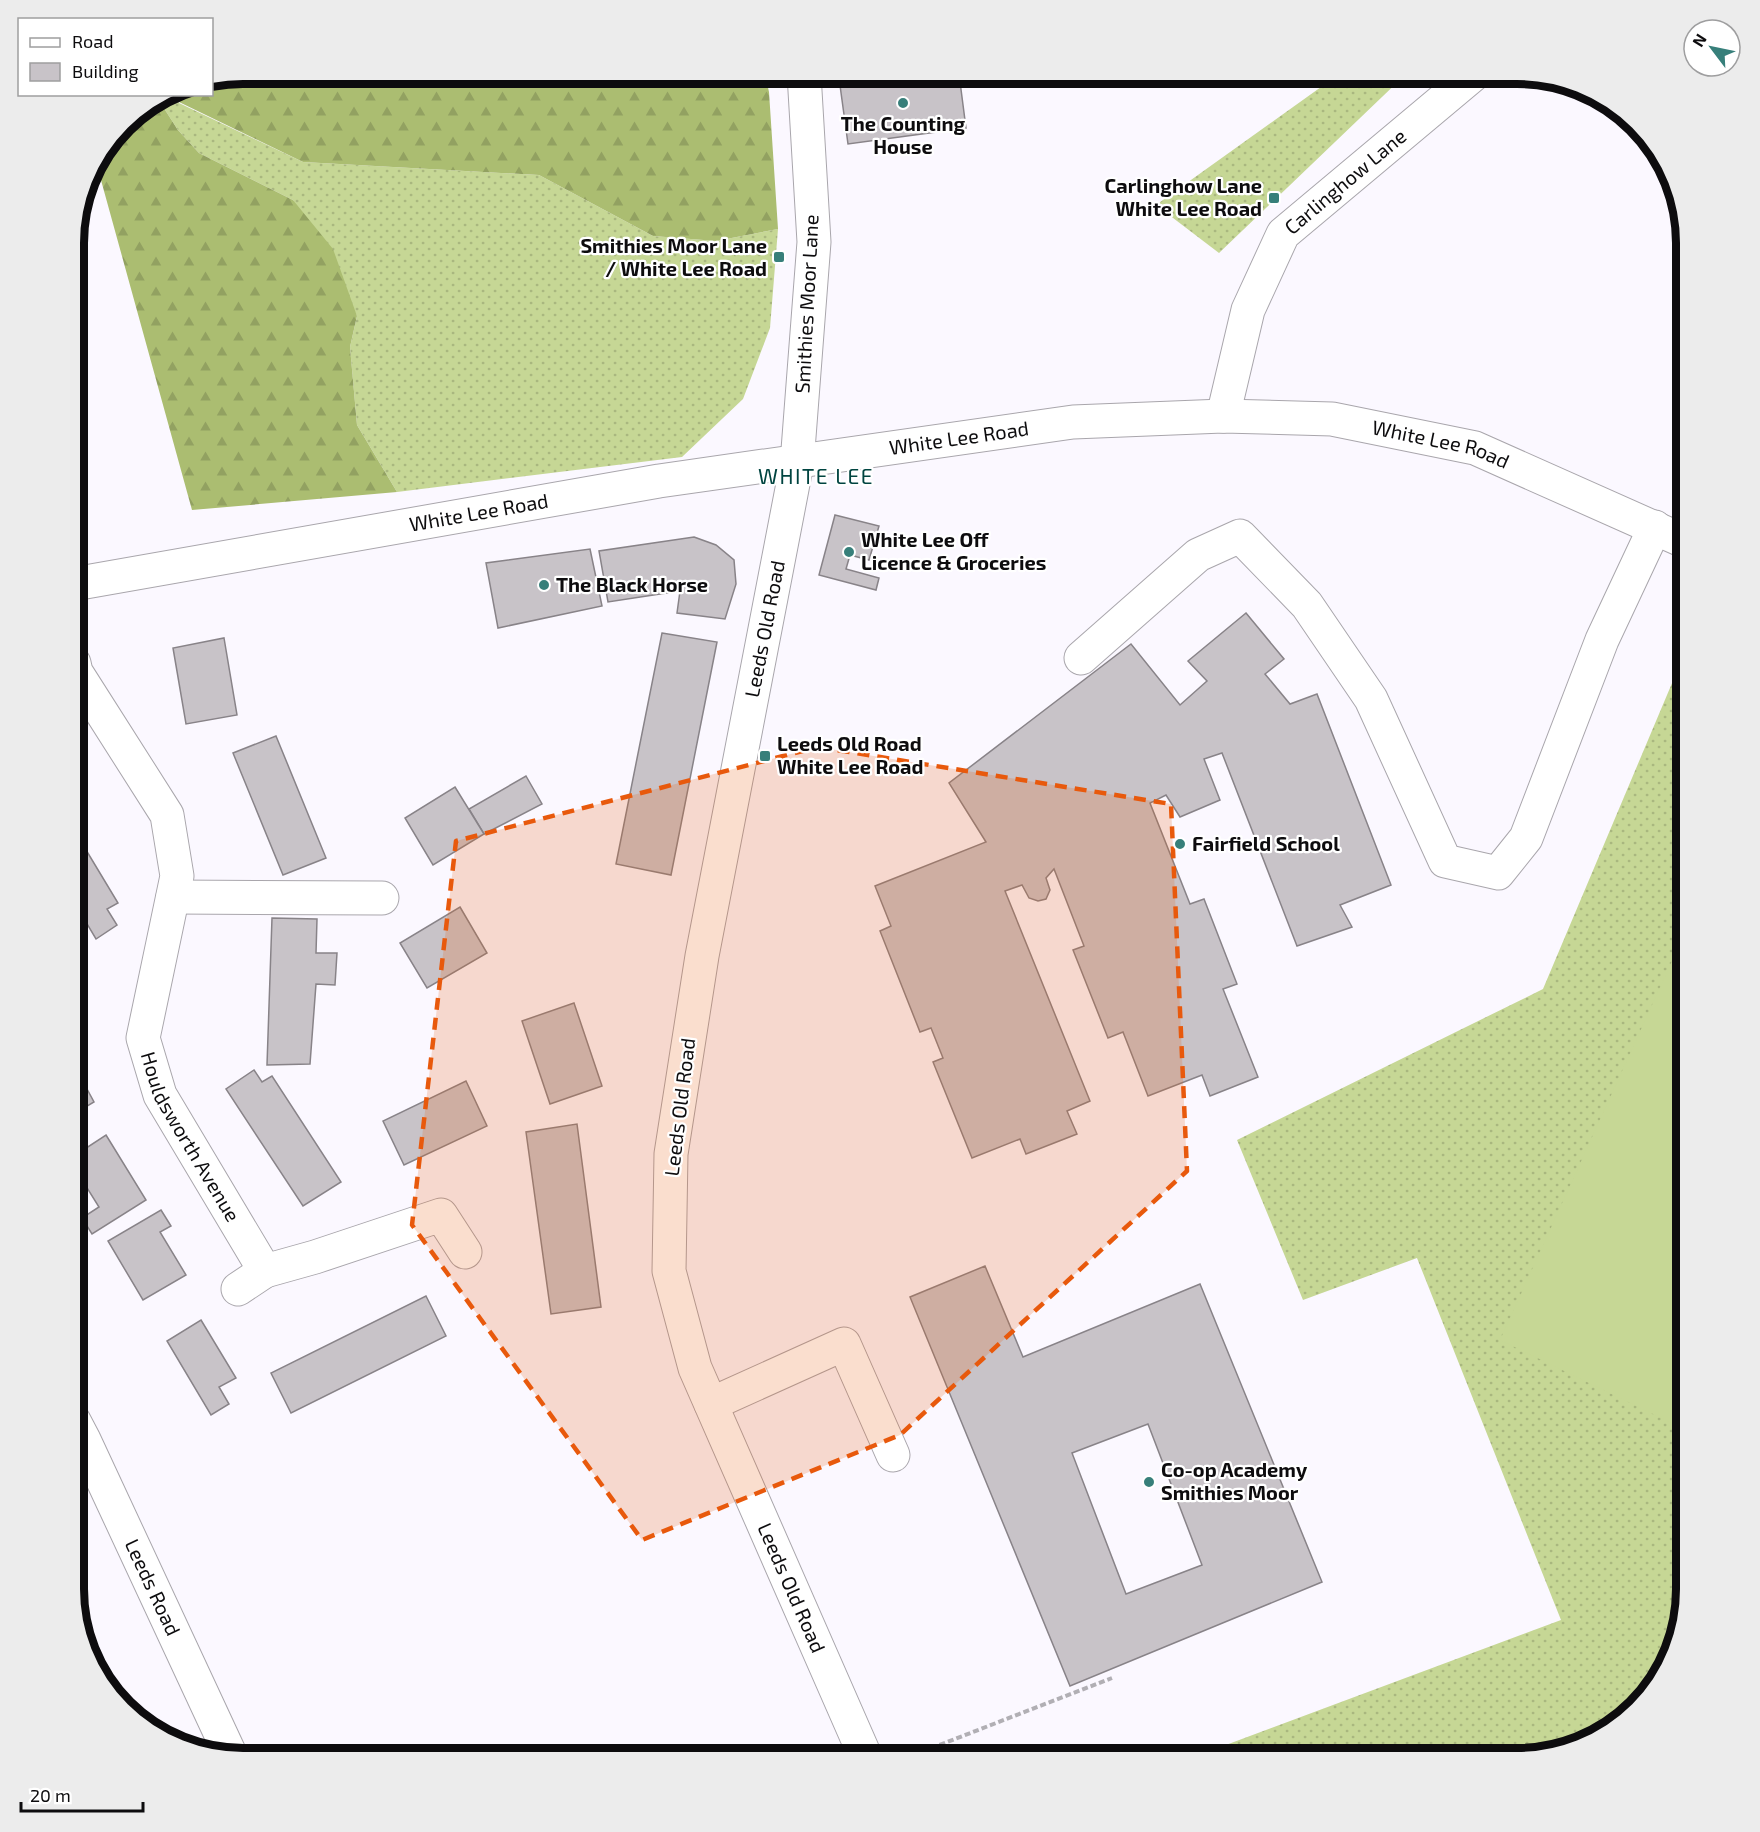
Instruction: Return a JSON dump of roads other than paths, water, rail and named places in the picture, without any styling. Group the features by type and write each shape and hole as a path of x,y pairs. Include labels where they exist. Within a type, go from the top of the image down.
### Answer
{"street":[{"name":"Smithies Moor Lane","path":"797,463 814,242 805,84"},
{"name":"Carlinghow Lane","path":"1223,416 1248,309 1283,234 1462,84"},
{"name":"White Lee Road","path":"84,582 659,481 1073,422 1223,416 1332,419 1475,448 1676,537"},
{"name":"Leeds Old Road","path":"797,463 702,956 671,1154 669,1271 695,1368 862,1748"},
{"path":"1081,658 1198,555 1240,536 1307,605 1371,699 1445,861 1498,873 1526,837 1602,640 1655,527"},
{"name":"Houldsworth Avenue","path":"84,685 167,815 177,876 142,1038 160,1095 265,1271"},
{"path":"173,897 382,898"},
{"path":"238,1289 265,1271 315,1257 441,1215 465,1252"},
{"path":"711,1404 844,1344 893,1455"},
{"name":"Leeds Road","path":"84,1441 227,1747"}],"place":[{"name":"The Counting House","path":"903,103"},
{"name":"Carlinghow Lane White Lee Road","path":"1274,198"},
{"name":"Smithies Moor Lane / White Lee Road","path":"779,257"},
{"name":"White Lee Off Licence & Groceries","path":"849,552"},
{"name":"The Black Horse","path":"544,585"},
{"name":"Leeds Old Road White Lee Road","path":"765,756"},
{"name":"Fairfield School","path":"1180,844"},
{"name":"Co-op Academy Smithies Moor","path":"1149,1482"}],"district":[{"name":"WHITE LEE","path":"816,477"}]}
